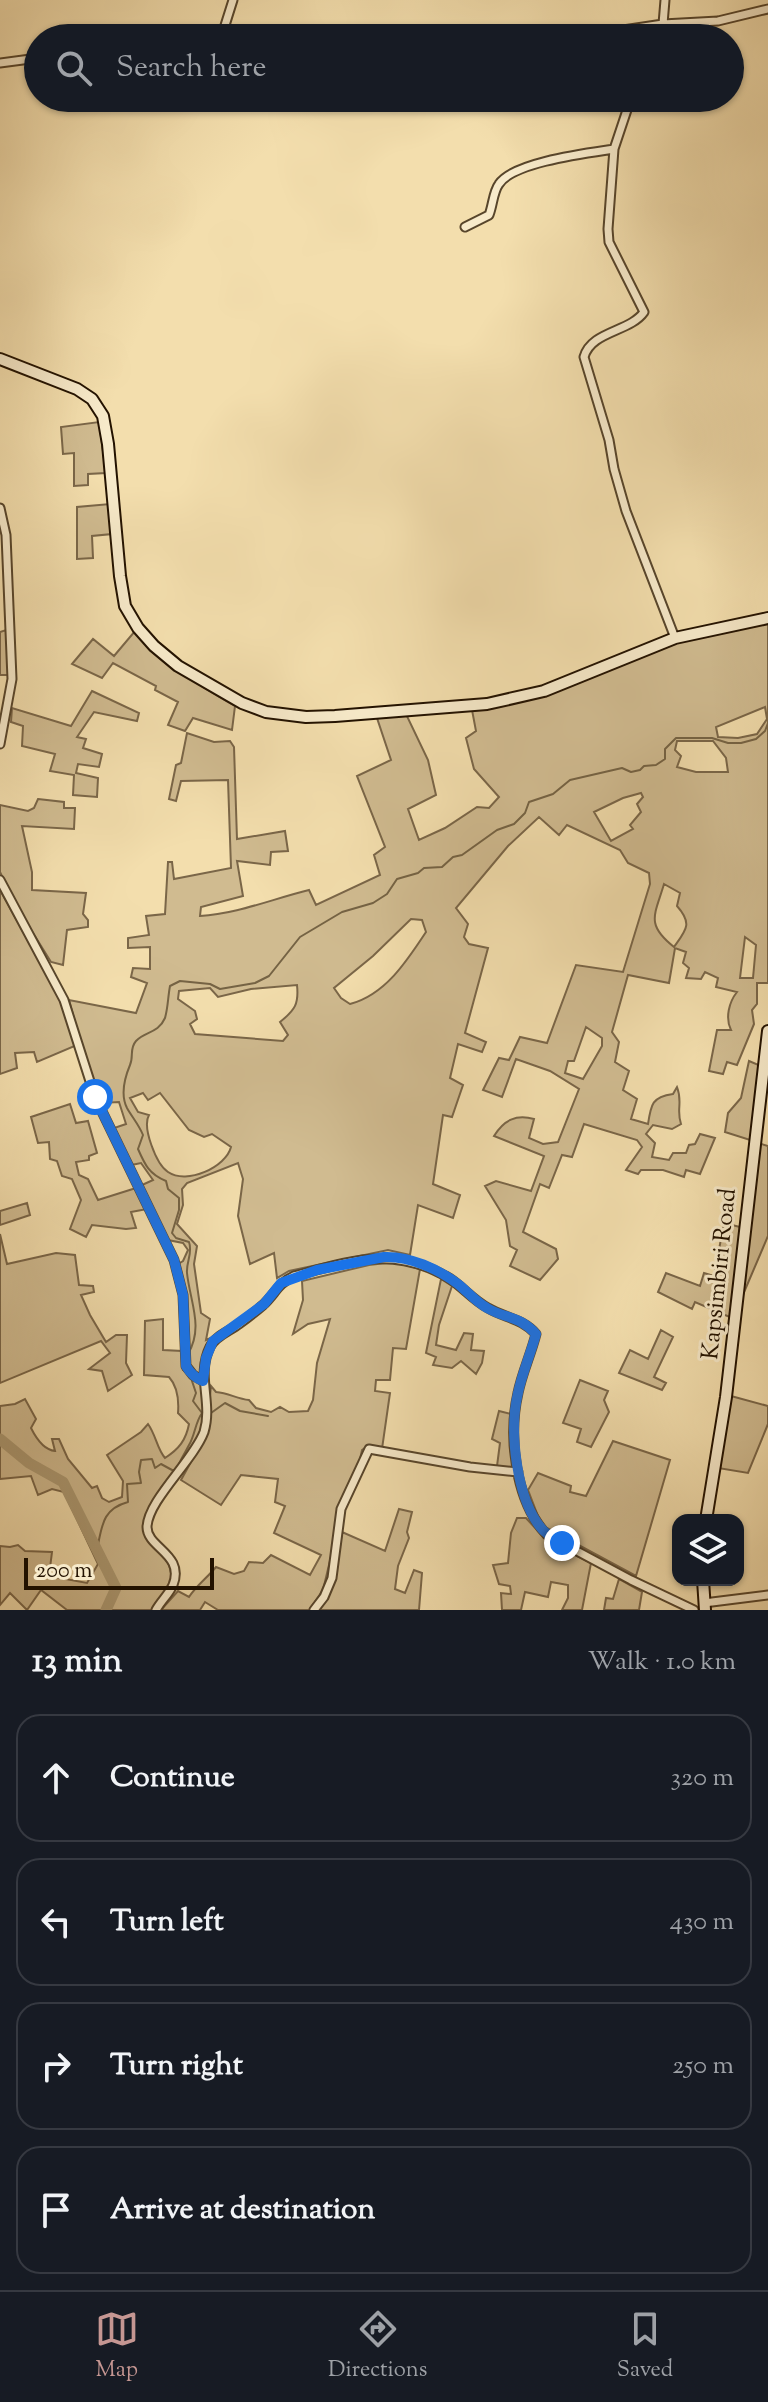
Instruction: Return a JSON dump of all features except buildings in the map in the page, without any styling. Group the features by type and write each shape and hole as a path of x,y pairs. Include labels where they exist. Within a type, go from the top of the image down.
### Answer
{"street":[{"path":"225,24 233,0"},
{"path":"665,0 663,24 718,21 768,9"},
{"path":"0,63 24,60"},
{"path":"626,112 614,149 607,218 609,242 644,312 637,320 594,342 586,349 584,357 626,511 675,638"},
{"path":"465,227 489,215 497,187 510,174 614,149"},
{"path":"0,359 77,389 97,406 103,416 125,606 138,628 178,666 242,703 266,712 306,717 487,704 544,691 675,638 768,618"},
{"path":"0,508 6,535 12,679 0,744"},
{"path":"0,880 64,1000 95,1097 174,1260 183,1295 186,1366 190,1373 203,1381"},
{"name":"Kapsimbiri Road","path":"707,1514 726,1397 768,1031"},
{"path":"156,1610 169,1592 175,1575 169,1556 150,1536 147,1523 204,1432 208,1406 203,1381 206,1358 213,1341 264,1304 281,1283 317,1270 384,1257 413,1261 446,1277 490,1310 516,1318 536,1334 518,1391 515,1413 518,1472 533,1517 547,1535 631,1580 701,1608 768,1595"},
{"path":"314,1610 332,1578 341,1509 369,1449 518,1472"},
{"path":"701,1608 703,1586"}],"shaded area":[{"path":"99,422 106,473 88,474 88,485 74,486 74,453 63,454 61,427"},
{"path":"110,504 112,534 92,536 93,558 77,559 77,507"},
{"path":"768,623 768,983 757,983 757,1004 752,1010 754,1024 737,1065 727,1062 723,1074 709,1071 717,1030 731,1030 729,1010 737,992 716,987 718,978 705,972 701,979 686,978 689,968 683,963 686,952 675,948 669,983 628,975 612,1032 619,1042 615,1062 629,1071 623,1090 637,1099 631,1119 648,1124 654,1103 661,1097 673,1094 677,1087 681,1124 672,1129 653,1125 646,1134 655,1143 652,1157 669,1160 673,1153 686,1153 700,1134 715,1138 700,1174 686,1170 684,1177 663,1170 641,1170 638,1174 626,1170 642,1147 637,1140 584,1124 572,1157 562,1155 549,1188 540,1184 523,1232 556,1249 558,1259 540,1280 510,1266 517,1250 510,1246 506,1220 485,1186 496,1181 531,1191 544,1156 494,1136 502,1126 522,1117 534,1119 529,1138 543,1144 558,1142 579,1089 550,1071 516,1059 502,1097 483,1090 499,1058 509,1060 520,1037 547,1043 576,965 623,972 650,884 649,873 628,863 620,850 567,825 559,835 539,817 508,846 456,908 468,924 464,937 469,944 488,948 465,1033 486,1042 482,1052 458,1044 450,1078 463,1085 452,1117 443,1115 433,1184 460,1195 453,1218 418,1205 410,1255 388,1250 289,1271 277,1278 274,1253 250,1264 238,1216 243,1179 238,1163 187,1183 182,1189 183,1205 177,1224 197,1246 194,1264 201,1313 210,1319 206,1340 213,1337 205,1350 202,1377 195,1374 189,1364 187,1313 178,1264 188,1250 183,1243 168,1240 142,1185 153,1180 141,1163 131,1165 114,1128 126,1124 119,1102 101,1103 90,1077 69,1000 136,1013 147,983 131,977 133,968 150,969 150,947 128,948 128,938 149,935 146,916 165,914 168,862 172,862 174,879 231,868 228,780 181,781 176,801 169,799 187,733 214,742 230,741 234,747 237,839 285,831 288,851 271,852 270,865 237,861 243,896 201,907 200,916 241,909 309,890 316,905 380,875 374,855 385,847 357,776 391,760 377,718 406,714 428,760 436,795 408,809 419,840 445,828 477,807 489,808 499,797 474,769 466,738 476,731 472,710 675,642","holes":["765,707 767,719 757,734 738,738 718,737 716,727","677,741 713,741 726,758 728,772 696,772 677,767 681,756 675,750","641,793 643,797 637,804 641,812 630,825 633,829 611,841 594,812 623,798","664,884 680,893 677,906 685,918 686,927 674,947 656,925","411,919 422,920 426,932 403,965 374,993 350,1004 334,988","745,937 756,945 753,978 740,978","297,985 295,1006 280,1022 288,1035 283,1041 195,1034 190,1024 197,1019 195,1011 178,999 179,991 210,988 218,997 251,989","586,1027 602,1038 602,1046 583,1079 565,1073 568,1061 574,1061","143,1093 148,1100 160,1093 189,1130 204,1137 212,1134 231,1147 228,1154 205,1172 185,1176 168,1172 155,1154 147,1128 149,1115 138,1112 130,1098"]},
{"path":"6,630 9,675 0,675 0,632"},
{"path":"135,631 169,663 235,706 232,730 193,718 185,731 168,725 178,702 155,690 156,686 113,663 102,678 72,664 93,639 114,656"},
{"path":"92,691 139,713 137,721 94,712 77,737 86,739 83,748 102,754 99,767 78,764 76,773 98,778 97,797 73,795 74,775 50,771 55,754 22,746 23,726 11,722 12,708 71,726"},
{"path":"38,799 64,802 64,808 75,808 74,829 22,826 32,872 32,890 86,893 83,914 88,920 88,927 67,930 63,965 51,962 15,904 0,872 0,805 28,811 34,808"},
{"path":"0,890 58,995 77,1045 37,1062 34,1052 15,1053 17,1068 0,1074"},
{"path":"749,1061 761,1066 750,1140 725,1132 728,1113 741,1098"},
{"path":"70,1104 76,1123 88,1121 97,1153 89,1156 89,1160 76,1162 79,1175 88,1179 98,1200 136,1188 147,1209 131,1212 136,1228 92,1225 86,1237 70,1229 81,1200 72,1179 62,1176 57,1161 50,1159 49,1142 38,1143 31,1117"},
{"path":"758,1143 768,1146 768,1236 742,1297"},
{"path":"27,1203 30,1215 0,1225 0,1211"},
{"path":"724,1223 740,1227 732,1318 695,1302 692,1309 658,1292 666,1273 700,1286 704,1273 714,1276"},
{"path":"0,1234 7,1264 56,1253 75,1255 79,1285 93,1286 94,1292 81,1295 106,1342 116,1335 127,1335 126,1363 132,1375 108,1391 102,1371 89,1369 110,1353 101,1341 0,1383"},
{"path":"395,1262 420,1269 406,1349 393,1348 390,1380 376,1380 375,1391 390,1393 382,1449 366,1447 362,1450 359,1464 338,1507 334,1544 323,1590 309,1610 218,1610 205,1602 200,1610 161,1610 178,1591 189,1597 216,1567 234,1574 244,1571 249,1562 263,1563 271,1555 310,1575 321,1555 274,1533 285,1506 275,1502 278,1479 241,1475 221,1505 181,1480 206,1435 211,1386 216,1392 249,1400 256,1408 271,1412 280,1407 289,1412 308,1411 313,1400 317,1363 330,1319 308,1324 293,1334 303,1300 302,1281"},
{"path":"441,1279 452,1286 436,1345 456,1350 464,1333 473,1334 471,1350 484,1351 476,1374 461,1361 452,1368 433,1365 436,1357 426,1353"},
{"path":"163,1319 163,1350 182,1351 183,1370 201,1383 204,1407 203,1425 196,1442 146,1520 147,1534 170,1570 168,1588 153,1610 67,1610 41,1590 27,1610 10,1593 0,1605 0,1546 18,1545 25,1551 52,1552 49,1576 87,1583 98,1564 64,1492 52,1489 38,1495 31,1476 0,1479 0,1406 25,1399 36,1419 31,1428 41,1443 55,1451 52,1439 59,1439 68,1459 92,1488 97,1486 102,1498 109,1502 122,1497 123,1481 107,1455 148,1424 165,1458 181,1444 189,1424 178,1413 177,1394 169,1377 144,1375 145,1321"},
{"path":"661,1330 673,1337 654,1377 666,1383 662,1390 619,1373 630,1350 648,1359"},
{"path":"580,1380 608,1391 604,1400 609,1412 591,1447 577,1442 581,1429 563,1423"},
{"path":"731,1396 768,1406 768,1424 748,1473 718,1468"},
{"path":"499,1411 511,1414 514,1469 497,1466 500,1443 492,1439"},
{"path":"613,1441 670,1460 636,1576 545,1527 528,1490 538,1473 571,1486 570,1492 586,1496"},
{"path":"399,1509 412,1512 407,1532 409,1538 398,1566 395,1589 405,1593 414,1570 422,1573 419,1610 318,1610 332,1582 342,1532 385,1551"},
{"path":"517,1518 526,1518 546,1540 591,1563 582,1610 562,1610 568,1598 568,1585 551,1582 548,1597 525,1592 521,1610 502,1610 501,1593 511,1594 510,1586 499,1584 493,1565 508,1563 511,1533"},
{"path":"619,1579 642,1592 639,1610 604,1610 606,1598 613,1599"}],"waterway":[{"path":"188,1354 196,1324 187,1273 189,1242 176,1238 172,1233 179,1198 143,1160 138,1149 143,1135 124,1097 133,1047 136,1041 162,1023 170,986 180,981 210,984 220,989 255,983 269,976 300,937 342,912 373,903 387,894 397,879 424,868 442,867 497,830 514,824 525,813 529,802 553,794 570,780 622,768 631,772 656,765 665,759 665,749 676,738 712,738 728,743 756,739 768,723"},
{"path":"97,1550 108,1514 128,1502 127,1484 141,1483 141,1460 152,1459 155,1468 161,1464 177,1470 202,1413 193,1401 196,1393 191,1378"},
{"path":"211,1413 225,1403 240,1411 268,1416"},
{"path":"0,1439 29,1463 63,1482 116,1588 106,1610"}],"route":[{"path":"95,1097 174,1260 183,1295 186,1366 200,1380 203,1381 206,1358 213,1341 264,1304 281,1283 317,1270 384,1257 424,1265 458,1284 490,1310 526,1323 536,1334 518,1391 515,1413 518,1472 533,1517 547,1535 562,1543"}]}
